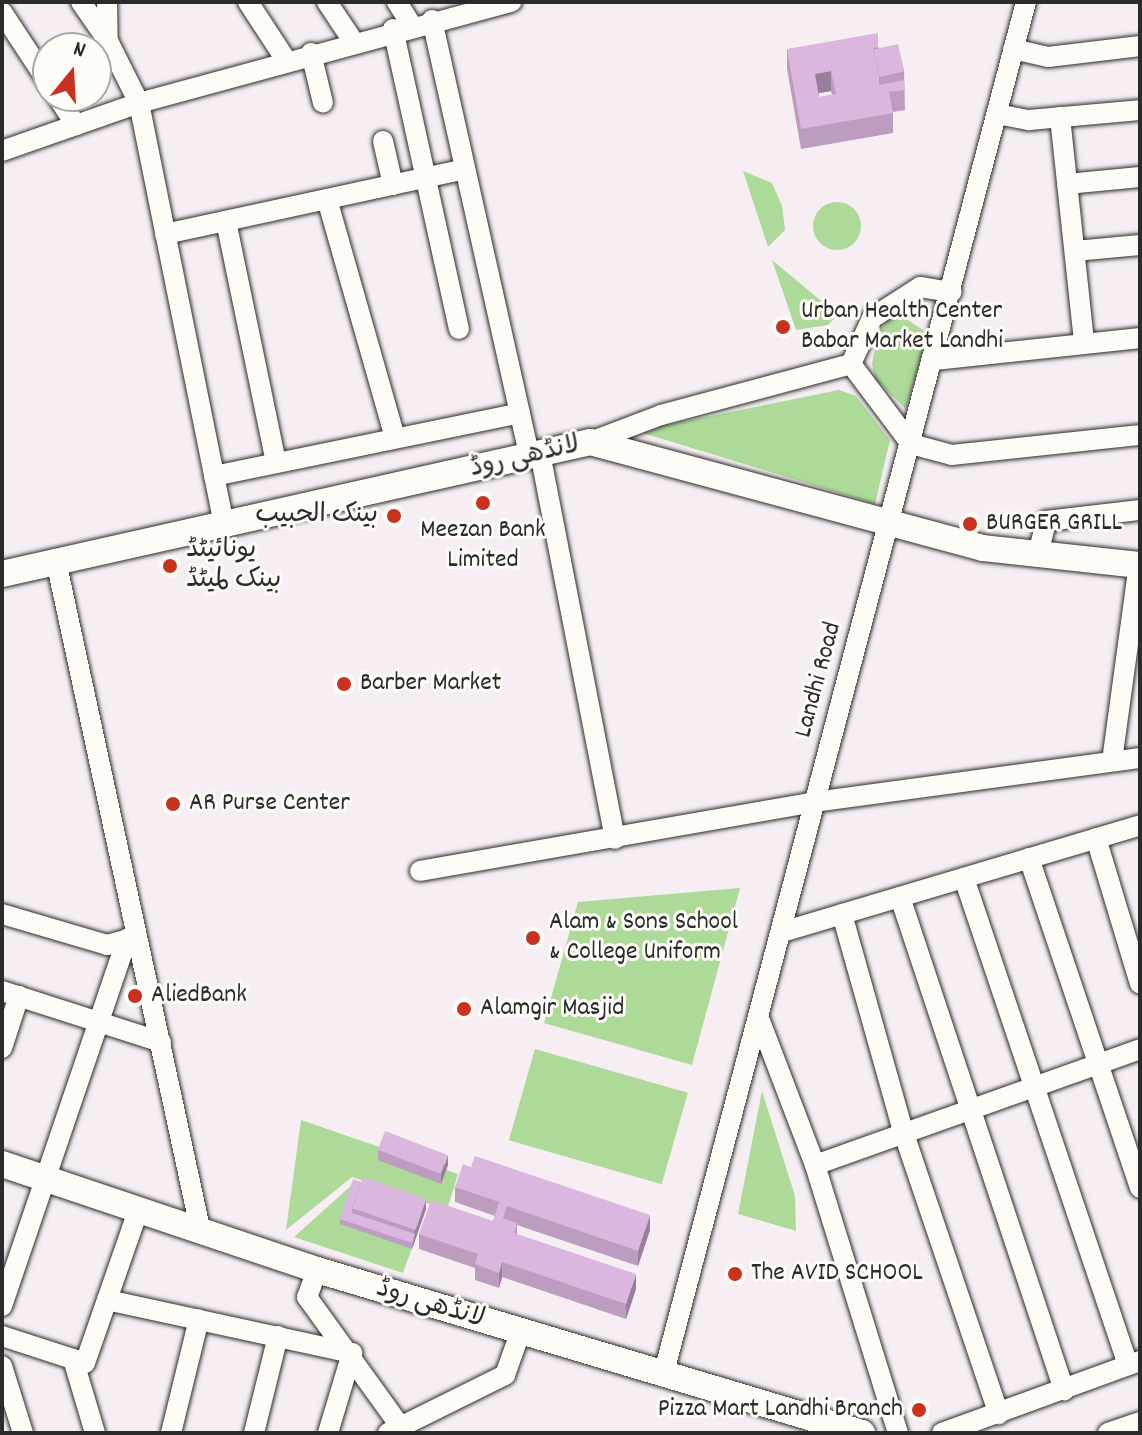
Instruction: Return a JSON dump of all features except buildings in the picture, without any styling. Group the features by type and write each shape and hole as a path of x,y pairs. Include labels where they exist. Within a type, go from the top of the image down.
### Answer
{"main road":[{"name":"لانڈھی روڈ","path":"2,574 590,442 888,527 1038,554 1140,565"},
{"name":"لانڈھی روڈ","path":"2,1164 317,1270 862,1433"}],"street":[{"path":"81,2 102,32"},
{"path":"107,2 108,32"},
{"path":"248,2 286,60"},
{"path":"327,2 353,41"},
{"path":"397,2 422,179 459,329"},
{"name":"Landhi Road","path":"664,1372 760,1021 814,802 935,360 1026,2"},
{"path":"4,146 402,26 498,3"},
{"path":"2,12 32,58"},
{"path":"432,20 520,413 535,455 615,839"},
{"path":"1013,49 1048,57 1140,46"},
{"path":"112,49 139,103 224,525"},
{"path":"311,53 323,103"},
{"path":"997,114 1060,117 1140,110"},
{"path":"67,112 76,125"},
{"path":"1060,117 1084,342"},
{"path":"383,141 393,185"},
{"path":"165,234 465,169"},
{"path":"1067,184 1140,177"},
{"path":"327,199 395,438"},
{"path":"226,221 276,463"},
{"path":"1075,251 1140,245"},
{"path":"851,364 872,318 920,287 952,292"},
{"path":"935,360 1140,338"},
{"path":"590,442 661,415 851,364"},
{"path":"851,364 911,444 952,455 1140,435"},
{"path":"214,476 520,413"},
{"path":"1038,554 1046,521 1140,510"},
{"path":"56,561 134,938 161,1042 201,1233"},
{"path":"1112,761 1140,565"},
{"path":"420,871 814,802 1140,758"},
{"path":"782,932 1140,825"},
{"path":"1096,838 1140,984"},
{"path":"1029,858 1095,1065 1140,1188"},
{"path":"942,1433 1134,1363 1030,1086 964,878"},
{"path":"900,897 965,1108 1064,1390"},
{"path":"2,914 107,945 134,938"},
{"path":"842,914 903,1131 999,1414"},
{"path":"2,1306 134,938"},
{"path":"2,1048 11,993 161,1042"},
{"path":"760,1021 815,1165 898,1433"},
{"path":"815,1165 965,1108 1140,1049"},
{"path":"2,1336 85,1363 138,1211"},
{"path":"317,1270 307,1297 352,1353 399,1431 505,1375 520,1333"},
{"path":"107,1300 352,1353"},
{"path":"171,1433 199,1319"},
{"path":"254,1433 278,1336"},
{"path":"328,1433 352,1353"},
{"path":"73,1359 95,1433"},
{"path":"2,1366 23,1433"},
{"path":"1108,1433 1140,1422"}],"green space":[{"path":"743,171 772,183 782,206 785,230 768,247"},
{"path":"837,202 854,209 861,226 854,243 837,250 820,243 813,226 820,209"},
{"path":"772,260 838,315 828,325 796,330"},
{"path":"895,312 928,333 906,409 875,379 872,364 878,333"},
{"path":"839,390 856,396 890,440 875,504 636,431"},
{"path":"740,888 692,1065 544,1023 578,902"},
{"path":"535,1049 688,1093 662,1184 509,1140"},
{"path":"762,1091 795,1196 796,1231 738,1214"},
{"path":"301,1120 458,1174 447,1210 352,1177 286,1230"},
{"path":"353,1184 426,1209 403,1273 294,1237"}],"place":[{"name":"Urban Health Center Babar Market Landhi","path":"783,327"},
{"name":"Meezan Bank Limited","path":"483,503"},
{"name":"بينک الحبيب","path":"394,516"},
{"name":"BURGER GRILL","path":"970,524"},
{"name":"یونائیٹڈ بینک لمیٹڈ","path":"170,566"},
{"name":"Barber Market","path":"344,684"},
{"name":"AR Purse Center","path":"173,804"},
{"name":"Alam & Sons School & College Uniform","path":"533,938"},
{"name":"AliedBank","path":"135,996"},
{"name":"Alamgir Masjid","path":"464,1009"},
{"name":"The AVID SCHOOL","path":"735,1274"},
{"name":"Pizza Mart Landhi Branch","path":"919,1410"}]}
